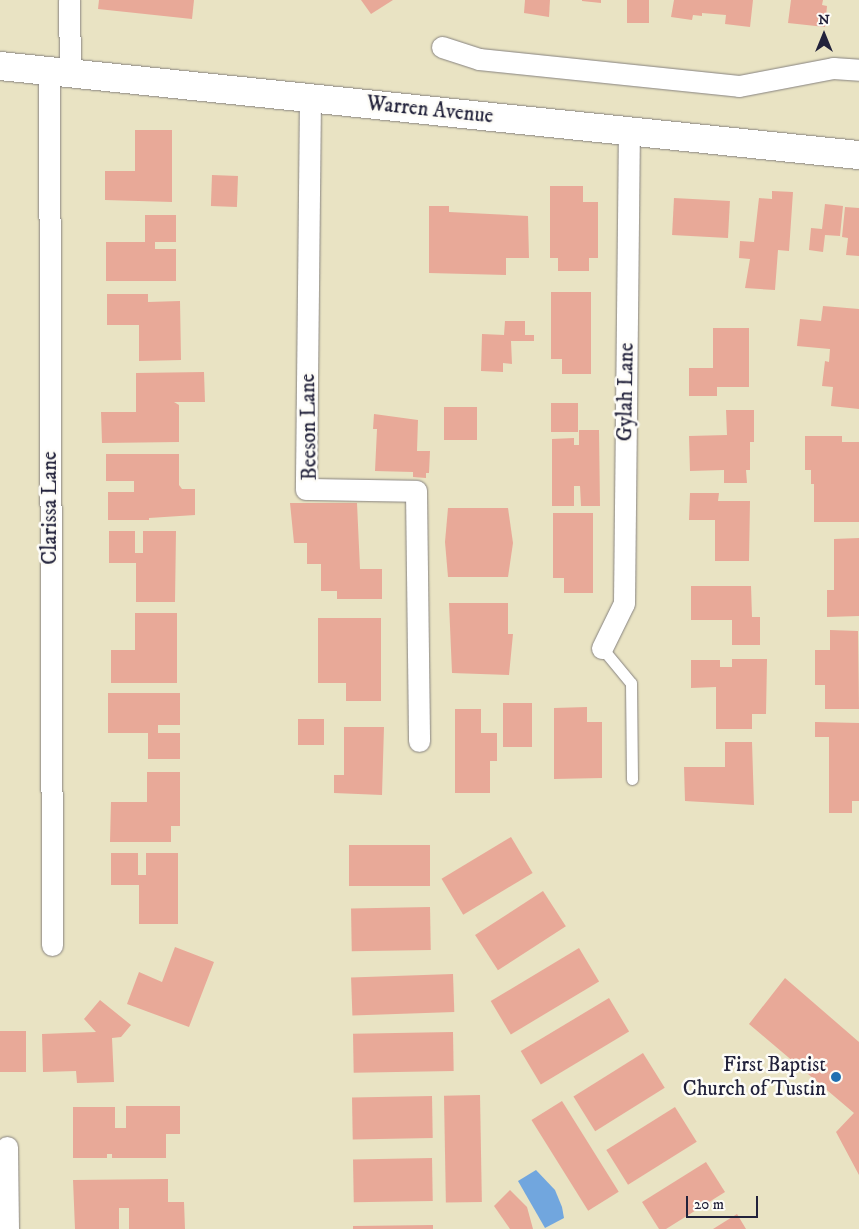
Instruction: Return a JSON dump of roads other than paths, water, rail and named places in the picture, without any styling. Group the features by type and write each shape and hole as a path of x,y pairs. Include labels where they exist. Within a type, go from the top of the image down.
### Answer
{"street":[{"name":"Clarissa Lane","path":"52,945 59,72 69,0"},
{"path":"442,47 479,60 738,86 833,68 859,70"},
{"name":"Warren Avenue","path":"0,66 859,155"},
{"name":"Beeson Lane","path":"310,98 306,489 416,491 419,741"},
{"name":"Gylah Lane","path":"602,648 624,603 629,131"},
{"path":"7,1147 8,1229"}],"lane":[{"path":"602,648 630,683 632,779"}],"water":[{"path":"536,1170 555,1190 564,1218 545,1228 518,1181"}],"place":[{"name":"First Baptist Church of Tustin","path":"836,1077"}]}
